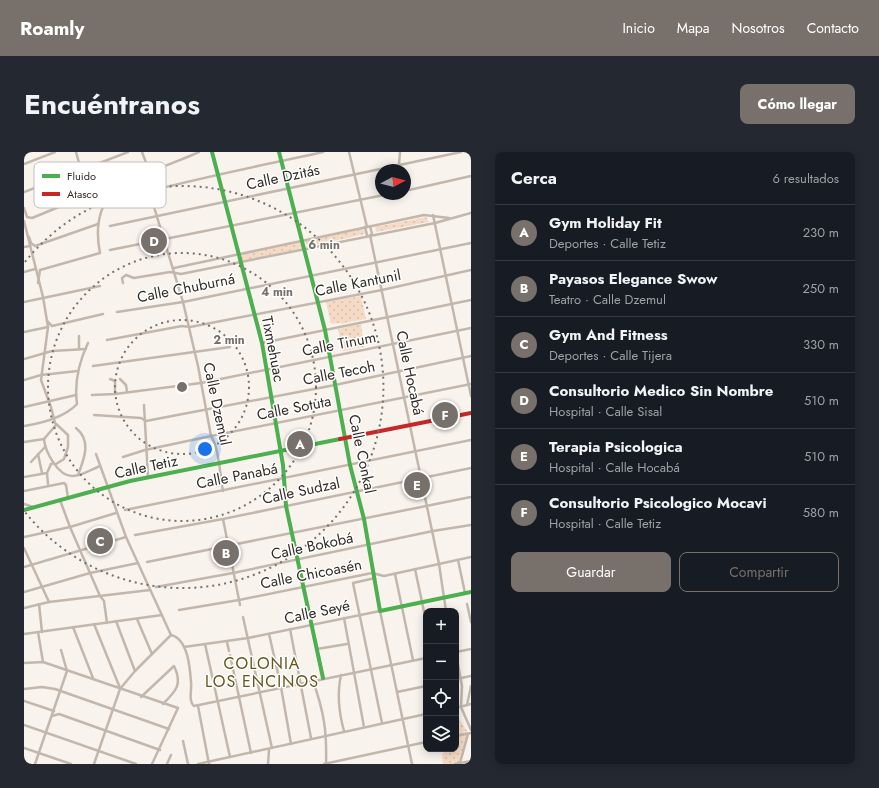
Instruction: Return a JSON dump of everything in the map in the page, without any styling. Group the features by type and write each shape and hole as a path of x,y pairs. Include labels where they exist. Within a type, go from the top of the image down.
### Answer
{"street":[{"path":"24,164 55,152"},
{"path":"76,152 78,162"},
{"path":"103,162 128,152"},
{"path":"142,152 146,162"},
{"path":"166,166 199,152"},
{"name":"Tixmehuac","path":"212,152 262,343 270,397 281,451 286,506 291,534 323,678"},
{"name":"Calle Conkal","path":"280,152 281,161 303,240 325,330 350,465 364,518 380,611 412,764"},
{"path":"166,187 217,174 323,152"},
{"name":"Calle Hocabá","path":"349,152 370,235 388,317 420,478 433,531 445,608"},
{"path":"399,164 400,152"},
{"name":"Calle Dzitás","path":"399,164 461,152"},
{"name":"Calle Dzitás","path":"110,226 375,170"},
{"path":"411,190 471,176"},
{"path":"24,192 34,188"},
{"path":"110,250 231,227 375,197"},
{"path":"24,208 27,217 32,218 56,208"},
{"path":"38,284 40,280 40,270 100,253 97,240 100,212 102,208"},
{"name":"Calle Dzemul","path":"155,208 174,268 190,327 211,436 214,440 223,491"},
{"path":"122,283 122,278 126,275 137,278 170,272 175,274 435,223 471,213"},
{"path":"170,272 174,268 424,215 451,218"},
{"path":"433,215 450,304 462,358 470,384 471,396"},
{"path":"24,221 32,246 32,254 38,284 43,297 48,327 41,375 44,392 56,425 67,433 69,440 64,459 55,464 51,464 47,473 48,484"},
{"path":"24,247 32,246 98,224"},
{"name":"Calle Hocabá","path":"367,227 370,235"},
{"name":"Calle Chuburná","path":"117,312 183,302 311,275 376,264 471,243"},
{"path":"24,272 35,269"},
{"name":"Calle Kantunil","path":"106,340 182,326 190,327 382,290 471,270"},
{"path":"24,302 100,286"},
{"path":"262,343 471,300"},
{"path":"47,321 52,326 103,314"},
{"path":"24,332 48,327"},
{"name":"Calle Tinum","path":"92,395 115,394 201,383 471,328"},
{"path":"79,336 79,349"},
{"path":"24,426 54,418 73,408 77,404 76,395 78,371 88,343"},
{"path":"93,366 230,347"},
{"path":"24,358 45,353 86,349"},
{"name":"Calle Tecoh","path":"94,415 141,418 146,421 335,385 471,356"},
{"path":"24,380 41,375 78,371"},
{"path":"110,379 115,381 115,394"},
{"path":"120,379 126,385 127,392"},
{"name":"Calle Sotuta","path":"123,457 145,450 211,436 470,384"},
{"path":"24,407 49,403 76,395"},
{"path":"144,405 146,421 145,450 148,477"},
{"name":"Calle Tetiz","path":"24,510 148,477 471,413"},
{"path":"24,442 44,438 56,425"},
{"path":"76,428 84,437 86,447 78,475"},
{"path":"44,438 45,447 55,464 68,475 78,475 100,466"},
{"name":"Calle Panabá","path":"125,510 471,440"},
{"path":"31,462 45,447"},
{"path":"38,454 42,473"},
{"path":"96,454 116,513 150,590 171,635 178,638 184,647 191,680 192,702 196,706 210,763"},
{"name":"Calle Sudzal","path":"135,534 223,519 357,490 471,468"},
{"path":"24,477 47,473"},
{"path":"24,491 48,484 65,483 68,498"},
{"path":"147,562 471,497"},
{"path":"60,500 100,596 104,601 107,622"},
{"path":"24,504 34,508"},
{"path":"24,537 70,527 116,513"},
{"path":"223,519 240,605"},
{"name":"Calle Bokobá","path":"156,587 233,574 433,531 471,525"},
{"path":"24,566 126,537"},
{"path":"24,548 30,564 49,602"},
{"name":"Calle Chicoasén","path":"178,610 240,600 303,587 394,574 471,557"},
{"path":"458,560 465,593"},
{"path":"24,592 90,573 138,563"},
{"path":"415,569 423,608"},
{"path":"394,574 413,660"},
{"path":"375,576 353,583 382,723"},
{"path":"24,608 49,602 150,590"},
{"name":"Calle Seyé","path":"184,647 227,642 269,634 471,592"},
{"path":"39,604 42,632"},
{"path":"467,604 471,622"},
{"path":"24,634 162,615"},
{"path":"243,617 272,748"},
{"path":"137,618 152,654"},
{"path":"344,618 352,672 364,727"},
{"path":"116,621 135,671"},
{"path":"94,624 120,689"},
{"path":"73,627 93,678"},
{"path":"290,629 311,738"},
{"path":"38,632 43,662"},
{"path":"269,634 280,682"},
{"path":"94,764 120,689 135,671 171,635"},
{"path":"227,642 229,650"},
{"path":"205,644 230,757"},
{"path":"317,649 347,644"},
{"path":"459,652 471,649"},
{"path":"35,764 67,671 61,650"},
{"path":"230,655 251,753"},
{"path":"196,706 341,674 423,658"},
{"path":"24,663 43,662 67,671 93,678 141,697 178,708 160,750 152,764"},
{"path":"141,697 174,666 178,677 176,692 164,704"},
{"path":"459,668 461,678 461,707 471,730"},
{"path":"341,674 339,684 339,705 344,731"},
{"path":"461,678 471,676"},
{"path":"313,681 320,701 327,735 325,764 423,743"},
{"path":"24,689 47,686 169,729"},
{"path":"467,705 471,686"},
{"path":"281,687 291,744"},
{"path":"397,692 423,687"},
{"path":"24,701 54,711"},
{"path":"461,707 471,704"},
{"path":"52,716 60,714 160,750"},
{"path":"198,764 210,763 230,757 268,750 311,738 423,715"},
{"path":"24,725 136,764"},
{"path":"459,736 469,734 460,763"},
{"path":"184,741 188,764"},
{"path":"24,748 71,764"},
{"path":"268,750 268,764"},
{"path":"167,764 171,755"},
{"path":"456,764 471,761"}],"shaded area":[{"path":"426,217 429,222 376,232 375,227"},
{"path":"364,229 365,234 307,247 305,240"},
{"path":"301,241 303,248 242,261 241,254"},
{"path":"361,296 366,319 344,323 343,325 342,323 331,324 326,302"},
{"path":"361,324 364,347 343,351 338,329"},
{"path":"459,719 469,734 459,764 443,764 442,756 444,752 459,752"}],"traffic: fast":[{"path":"212,152 262,343 283,465 286,506 323,678"},
{"path":"279,152 325,330 350,465 364,519 380,611 471,592"},
{"path":"24,510 130,481 340,439"}],"traffic: jam":[{"path":"340,439 471,413"}],"place":[{"name":"Consultorio Medico Sin Nombre","path":"154,241"},
{"name":"Consultorio Psicologico Mocavi","path":"445,415"},
{"name":"Gym Holiday Fit","path":"300,444"},
{"name":"Terapia Psicologica","path":"417,485"},
{"name":"Gym And Fitness","path":"100,541"},
{"name":"Payasos Elegance Swow","path":"226,553"}],"district":[{"name":"COLONIA LOS ENCINOS","path":"262,672"}]}
